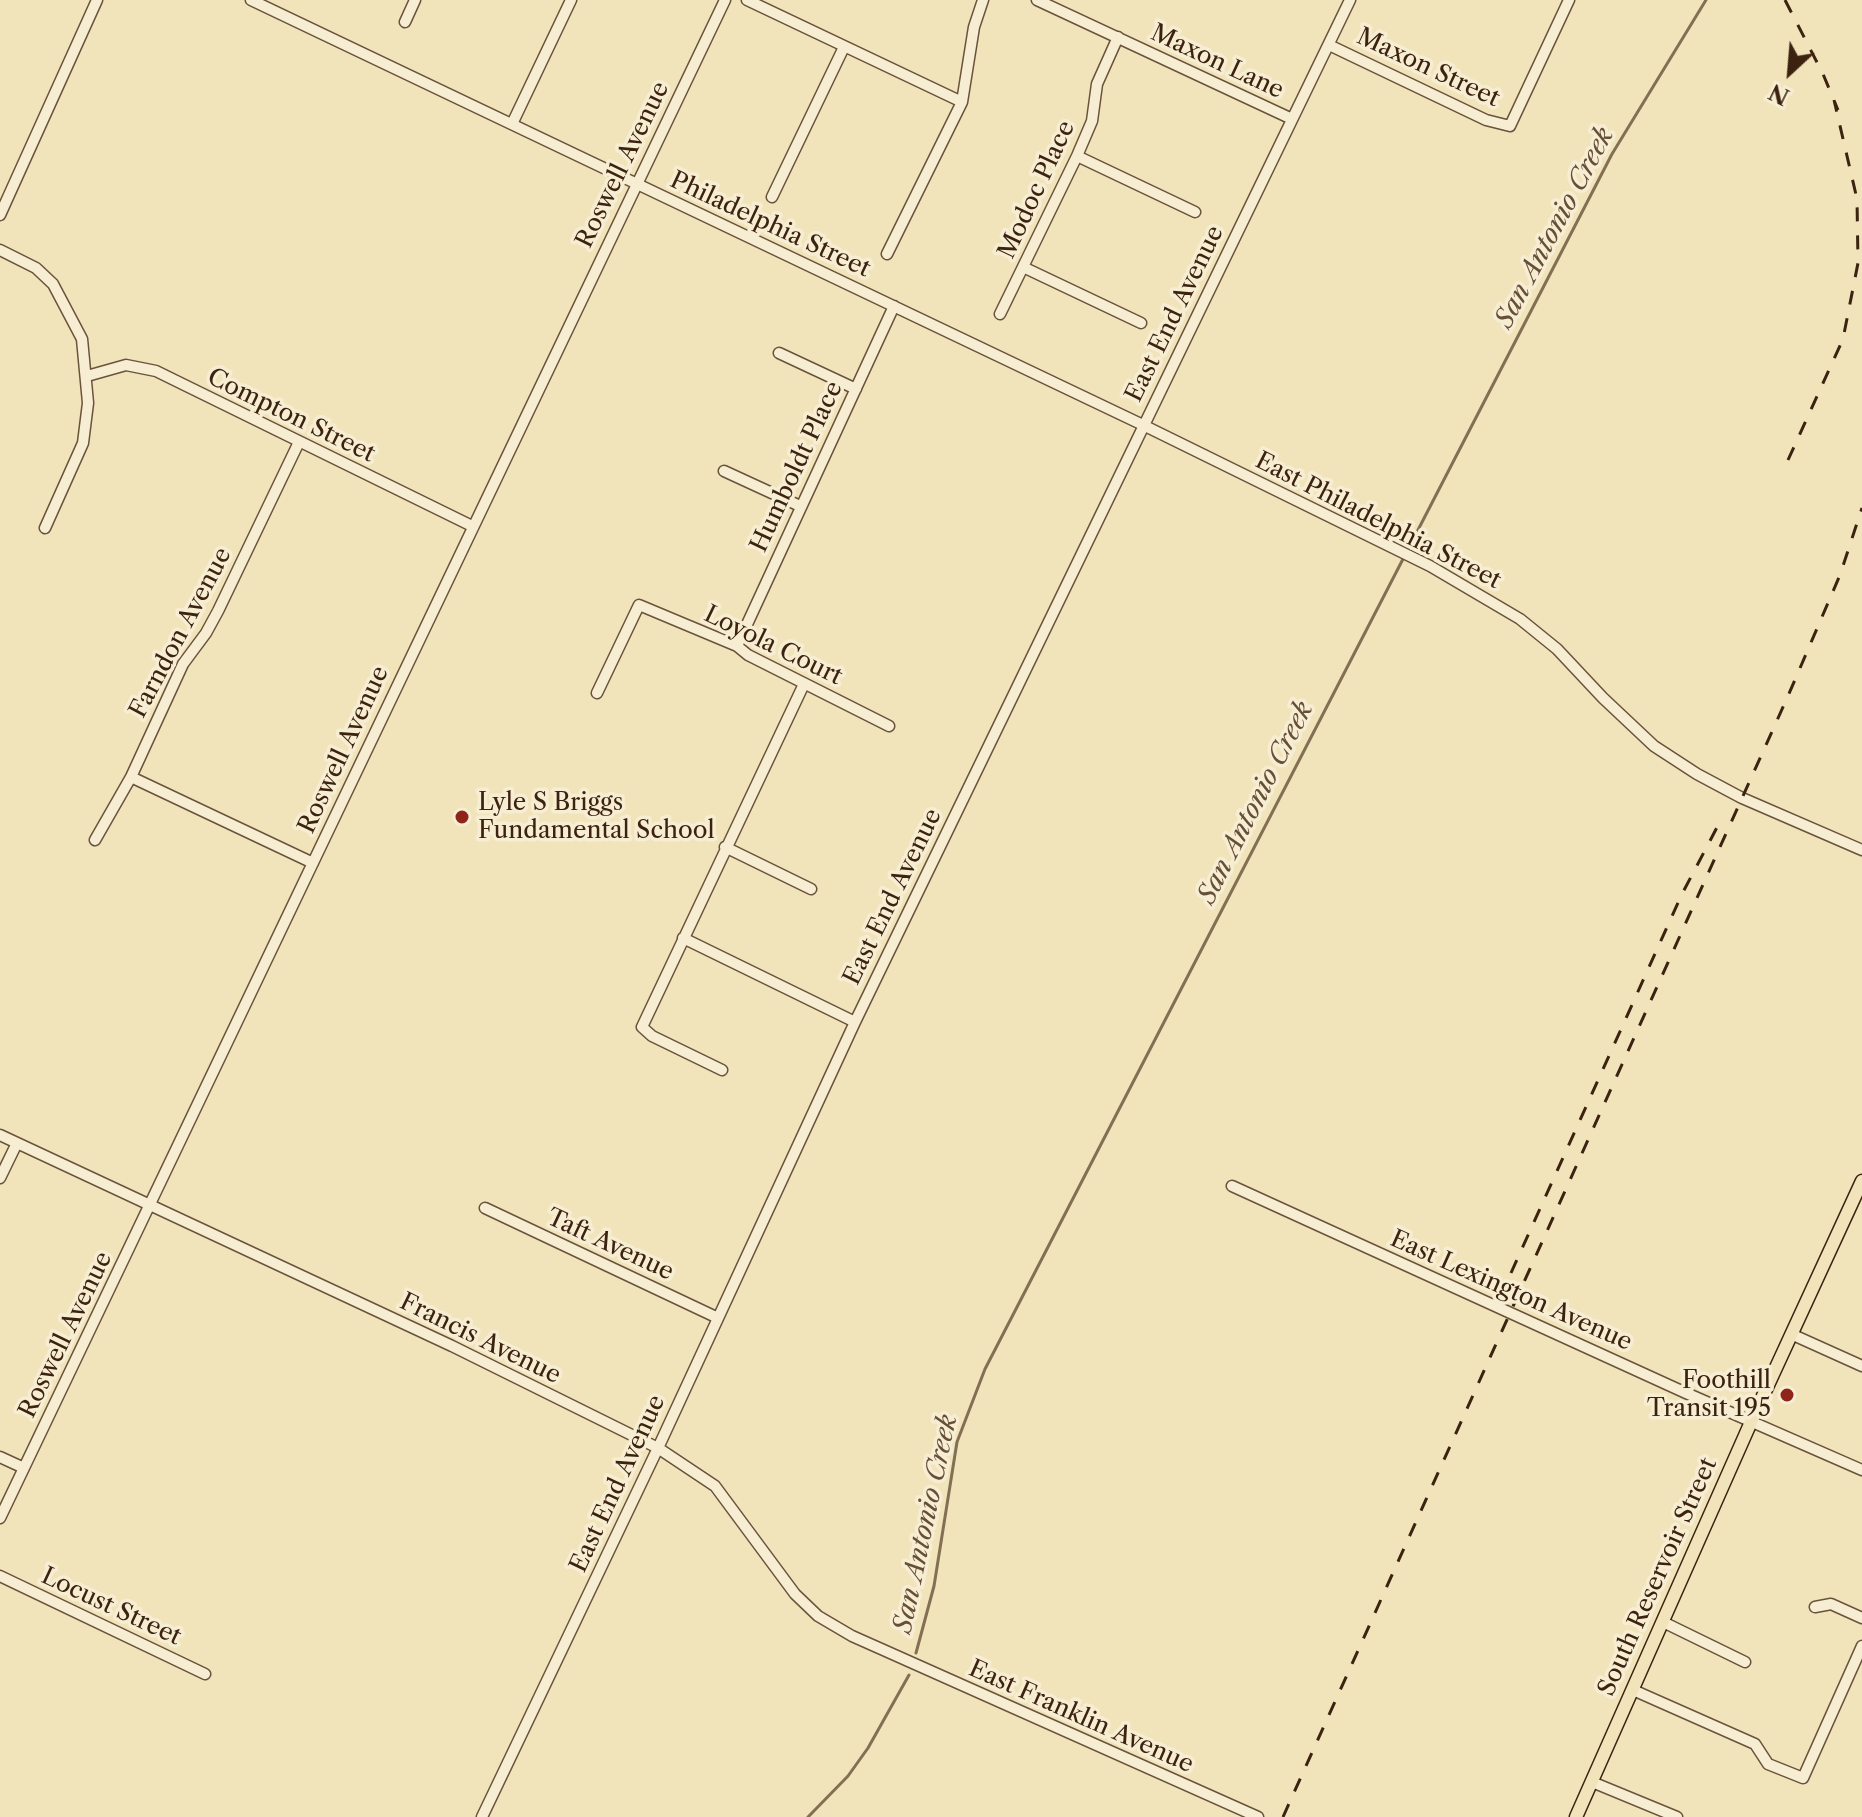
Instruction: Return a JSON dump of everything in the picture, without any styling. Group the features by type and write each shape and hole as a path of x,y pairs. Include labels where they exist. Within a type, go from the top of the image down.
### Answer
{"main road":[{"name":"South Reservoir Street","path":"1576,1817 1862,1181"}],"street":[{"path":"0,215 97,0"},
{"name":"Philadelphia Street","path":"251,0 1143,425"},
{"path":"405,22 415,0"},
{"path":"512,124 571,0"},
{"name":"Roswell Avenue","path":"0,1518 725,0"},
{"path":"747,0 962,102"},
{"path":"887,254 962,102 974,27 983,0"},
{"name":"Maxon Lane","path":"1037,0 1292,119"},
{"name":"East End Avenue","path":"482,1817 658,1448 855,1022 1350,0"},
{"name":"Maxon Street","path":"1329,45 1486,120 1510,126 1569,0"},
{"name":"Modoc Place","path":"1000,314 1092,121 1097,84 1118,37"},
{"path":"772,197 844,47"},
{"path":"1077,156 1195,212"},
{"path":"0,250 36,268 53,284 82,339 88,403 83,443 45,528"},
{"path":"1023,267 1141,323"},
{"name":"Humboldt Place","path":"737,646 894,306"},
{"path":"779,353 856,389"},
{"name":"Compton Street","path":"87,376 126,365 156,371 472,526"},
{"name":"East Philadelphia Street","path":"1143,425 1481,594 1520,619 1557,649 1654,746 1742,798 1862,850"},
{"name":"Farndon Avenue","path":"95,840 131,777 183,664 218,611 299,442"},
{"path":"724,471 800,506"},
{"name":"Loyola Court","path":"597,693 639,605 737,646 748,655 889,726"},
{"path":"722,1070 652,1036 642,1027 804,684"},
{"path":"131,777 313,863"},
{"path":"725,847 811,889"},
{"path":"683,938 855,1022"},
{"name":"Francis Avenue","path":"0,1135 452,1346 658,1448 715,1486 795,1594 818,1616 888,1652"},
{"path":"0,1178 17,1143"},
{"name":"East Lexington Avenue","path":"1232,1186 1862,1470"},
{"name":"Taft Avenue","path":"485,1208 718,1318"},
{"path":"1791,1334 1862,1366"},
{"path":"0,1457 24,1468"},
{"name":"Locust Street","path":"0,1576 205,1674"},
{"path":"1815,1607 1831,1604 1862,1618"},
{"path":"1663,1622 1745,1662"},
{"path":"1633,1690 1755,1744 1768,1764 1803,1778 1862,1646"},
{"name":"East Franklin Avenue","path":"888,1652 1258,1817"},
{"path":"1592,1782 1677,1817"}],"waterway":[{"name":"San Antonio Creek","path":"916,1653 934,1586 957,1442 985,1369 1612,154 1706,0"},
{"name":"San Antonio Creek","path":"808,1817 848,1776 868,1748 909,1675"}],"railway":[{"path":"1785,0 1838,110"},
{"path":"1788,460 1843,339 1858,263 1857,199 1834,100"},
{"path":"1283,1817 1788,696 1840,575 1862,508"},
{"path":"1511,1273 1682,894 1723,816"}],"place":[{"name":"Lyle S Briggs Fundamental School","path":"462,817"},
{"name":"Foothill Transit 195","path":"1787,1395"}]}
